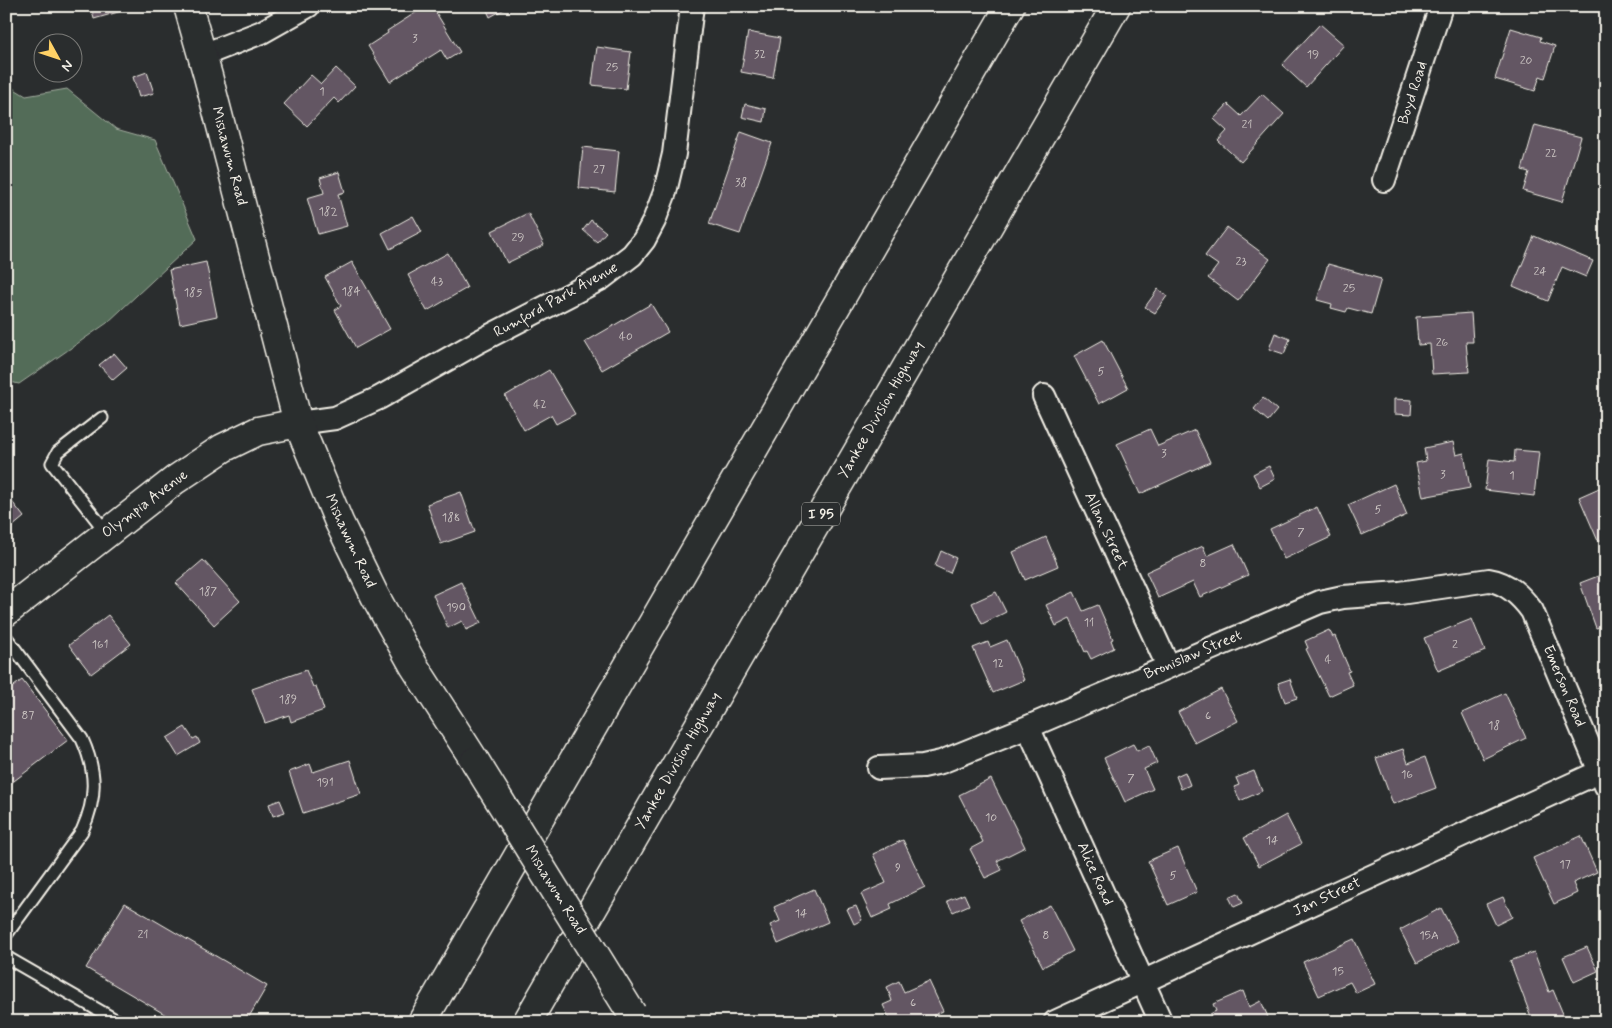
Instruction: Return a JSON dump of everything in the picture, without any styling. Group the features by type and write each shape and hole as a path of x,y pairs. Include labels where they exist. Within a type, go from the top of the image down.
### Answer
{"main road":[{"name":"Mishawum Road","path":"188,6 203,55 298,423 340,522 375,596 414,666 634,1018"},
{"path":"422,1022 1010,6"},
{"name":"Yankee Division Highway","path":"527,1022 1116,6"},
{"name":"Olympia Avenue","path":"6,612 175,480 227,445 258,431 298,423"}],"street":[{"path":"203,55 262,32 308,6"},
{"name":"Rumford Park Avenue","path":"298,423 335,418 379,398 478,342 602,278 632,255 644,240 654,221 665,192 674,154 692,6"},
{"name":"Boyd Road","path":"1384,180 1441,6"},
{"name":"Allan Street","path":"1044,396 1168,666"},
{"name":"Bronislaw Street","path":"879,768 936,764 1028,727 1309,606 1338,598 1400,593 1482,580 1496,581 1514,591"},
{"name":"Emerson Road","path":"1514,591 1527,604 1537,621 1602,779"},
{"name":"Alice Road","path":"1028,727 1161,1022"},
{"name":"Jan Street","path":"1055,1022 1602,779"}],"lane":[{"path":"102,418 58,452 52,463 107,533"},
{"path":"6,637 82,739 93,769 94,785 93,801 89,816 74,845 6,936"},
{"path":"6,957 119,1022"}],"green space":[{"path":"6,84 26,96 67,89 116,129 155,140 197,239 107,323 19,384 6,381"}],"building":[{"path":"91,6 132,6 132,8 94,19"},
{"path":"426,6 432,6 460,52 447,60 441,50 390,82 368,46 388,33 387,31"},
{"path":"485,6 510,6 490,17"},
{"path":"1320,24 1344,45 1306,87 1282,65"},
{"path":"1511,28 1541,37 1540,41 1555,46 1545,78 1540,76 1535,91 1495,79"},
{"path":"748,32 780,38 773,78 741,72"},
{"path":"597,47 631,52 626,89 592,85"},
{"path":"336,68 355,86 339,103 334,98 307,126 284,104 311,75 321,84"},
{"path":"147,72 154,93 139,97 133,77"},
{"path":"1262,94 1284,114 1241,162 1218,141 1227,131 1214,119 1228,104 1241,116"},
{"path":"745,104 766,109 764,122 742,117"},
{"path":"1535,125 1581,137 1562,202 1523,191 1529,172 1522,170"},
{"path":"741,132 772,143 740,234 709,224"},
{"path":"583,147 619,151 615,192 579,188"},
{"path":"339,172 345,192 338,194 347,226 318,234 307,198 324,193 320,178"},
{"path":"528,213 544,245 507,263 492,231"},
{"path":"413,216 422,232 390,249 382,233"},
{"path":"591,220 606,232 597,242 583,230"},
{"path":"1227,227 1270,259 1238,301 1208,278 1218,265 1205,256"},
{"path":"1534,236 1593,261 1586,277 1562,267 1548,301 1513,286"},
{"path":"448,253 467,288 427,311 408,275"},
{"path":"206,262 217,316 180,324 169,270"},
{"path":"352,262 390,329 356,348 335,310 341,306 325,277"},
{"path":"1328,264 1381,279 1371,314 1348,308 1346,312 1331,308 1332,304 1317,300"},
{"path":"1158,289 1167,296 1155,313 1145,307"},
{"path":"651,304 668,332 602,370 585,342"},
{"path":"1471,313 1473,342 1466,342 1469,372 1432,374 1430,344 1418,345 1416,317"},
{"path":"1275,333 1290,339 1284,354 1269,349"},
{"path":"1103,340 1128,388 1099,404 1074,356"},
{"path":"114,353 127,368 113,380 99,365"},
{"path":"549,370 575,414 556,424 551,415 524,430 505,396"},
{"path":"1263,398 1277,410 1268,421 1254,409"},
{"path":"1394,399 1412,400 1411,415 1394,414"},
{"path":"1150,429 1158,446 1195,430 1210,462 1140,494 1117,444"},
{"path":"1453,442 1456,455 1464,453 1470,488 1423,497 1416,463 1426,461 1424,448"},
{"path":"1515,450 1539,452 1534,496 1485,490 1489,459 1514,462"},
{"path":"1269,466 1275,479 1260,487 1253,474"},
{"path":"1394,484 1407,515 1362,535 1348,505"},
{"path":"1606,485 1606,538 1598,541 1579,497"},
{"path":"461,492 475,532 441,544 427,504"},
{"path":"6,494 24,517 6,532"},
{"path":"1317,507 1331,537 1284,559 1270,529"},
{"path":"1046,537 1058,566 1025,580 1013,552"},
{"path":"1234,544 1248,575 1200,597 1193,582 1158,598 1146,572 1203,546 1207,556"},
{"path":"941,551 956,558 950,573 935,566"},
{"path":"203,560 240,601 214,625 176,583"},
{"path":"1606,573 1606,625 1596,628 1580,583"},
{"path":"461,582 481,623 466,630 462,621 448,628 433,595"},
{"path":"996,592 1006,612 982,624 972,603"},
{"path":"1074,592 1083,611 1098,605 1113,639 1111,640 1114,648 1091,659 1087,651 1085,652 1070,619 1056,626 1046,605"},
{"path":"108,615 131,644 91,674 69,645"},
{"path":"1472,619 1485,651 1438,671 1424,638"},
{"path":"1329,630 1333,637 1335,636 1350,671 1347,672 1353,685 1329,696 1306,649 1308,648 1305,641"},
{"path":"1007,640 1024,680 993,693 973,648 988,642 990,647"},
{"path":"306,670 313,687 316,686 324,710 291,722 289,715 265,723 252,689"},
{"path":"1290,679 1297,698 1285,702 1278,683"},
{"path":"22,680 68,740 6,787 6,692"},
{"path":"1221,689 1238,721 1195,743 1178,712"},
{"path":"1505,693 1526,738 1483,759 1462,713"},
{"path":"185,727 193,739 197,737 200,743 178,756 167,738"},
{"path":"1133,744 1137,751 1149,745 1157,763 1144,769 1153,789 1125,802 1104,758"},
{"path":"1403,749 1408,763 1425,757 1436,788 1393,804 1376,758"},
{"path":"350,760 361,794 303,813 289,772 310,764 313,772"},
{"path":"1254,771 1262,791 1240,801 1234,787 1239,785 1236,778"},
{"path":"1185,772 1190,785 1181,789 1176,776"},
{"path":"991,779 1025,847 997,861 1002,870 985,878 970,849 983,842 959,795"},
{"path":"280,800 285,812 273,816 269,804"},
{"path":"1286,815 1301,844 1259,866 1244,838"},
{"path":"1581,836 1597,872 1573,883 1577,893 1554,904 1533,858"},
{"path":"903,840 925,887 890,904 892,909 872,918 861,894 886,883 873,854"},
{"path":"1178,848 1197,892 1168,905 1148,861"},
{"path":"814,889 828,922 778,944 770,925 780,921 774,907"},
{"path":"1238,893 1243,903 1234,907 1229,897"},
{"path":"964,894 969,905 953,912 947,901"},
{"path":"1503,897 1512,917 1496,925 1486,904"},
{"path":"125,903 267,986 246,1022 178,1022 86,968"},
{"path":"1050,905 1073,951 1043,967 1019,921"},
{"path":"856,906 862,920 854,924 847,909"},
{"path":"1441,908 1458,941 1417,963 1400,930"},
{"path":"1354,939 1375,984 1356,993 1350,982 1319,996 1303,962"},
{"path":"1587,947 1598,971 1574,982 1563,957"},
{"path":"1534,952 1549,992 1553,990 1566,1021 1533,1022 1510,961"},
{"path":"899,981 904,992 929,981 943,1011 919,1022 891,1022 883,1005 892,1001 887,987"},
{"path":"1243,991 1249,1007 1261,1001 1268,1017 1256,1022 1214,1022 1210,1014 1216,1011 1213,1004"},
{"path":"1606,999 1606,1018 1599,1002"}]}
